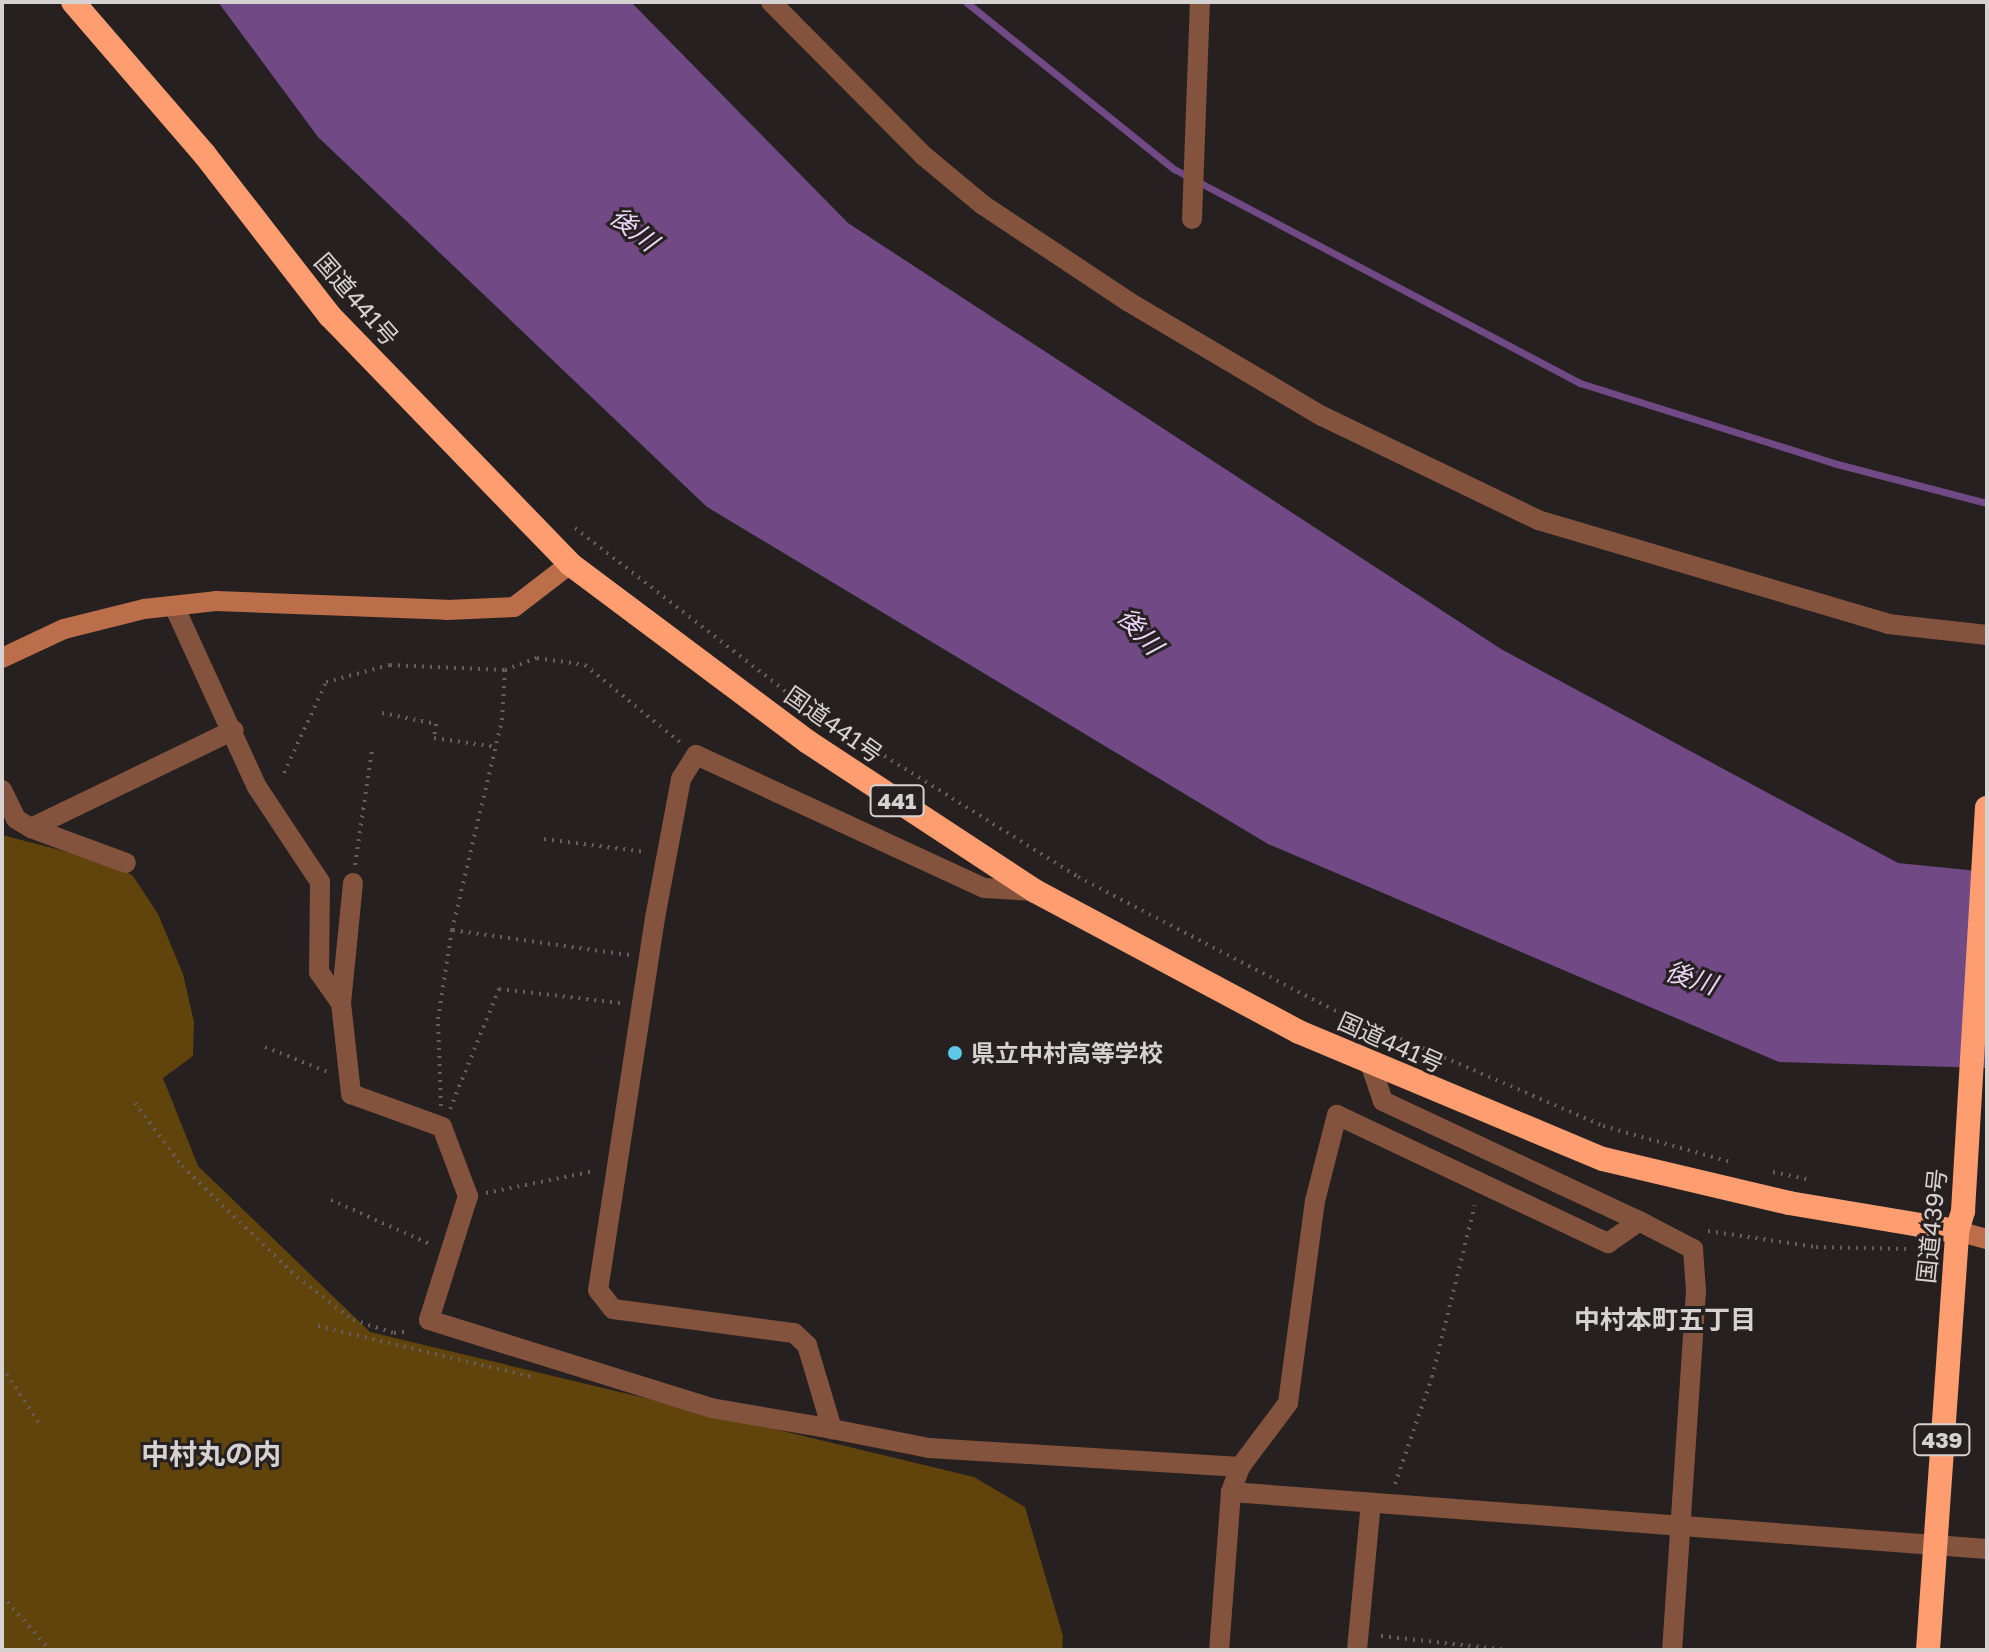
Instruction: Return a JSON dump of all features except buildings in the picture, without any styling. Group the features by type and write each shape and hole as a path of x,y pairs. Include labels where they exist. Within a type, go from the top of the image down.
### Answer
{"highway":[{"name":"国道441号","path":"73,2 205,155 330,316 570,564 808,742 1035,891 1165,963 1370,1064 1603,1159 1789,1203 1960,1221"},
{"name":"国道439号","path":"1928,1650 1987,808"}],"street":[{"path":"771,2 924,156 983,205 1129,302 1322,416 1538,520 1888,624 1987,635"},
{"path":"1192,219 1200,2"},
{"path":"2,658 64,629 174,606 216,601 447,610 514,607 570,564"},
{"path":"174,606 234,730 257,787 320,882 319,972 341,1003"},
{"path":"16,822 234,730"},
{"path":"832,1429 807,1345 794,1333 613,1309 598,1290 649,957 681,779 696,755 984,888 1035,891"},
{"path":"2,790 16,822 126,863"},
{"path":"353,883 341,1003 351,1094 442,1127 468,1196 429,1320 711,1408 929,1448 1240,1467"},
{"path":"1370,1064 1383,1101 1693,1249 1696,1291 1672,1650"},
{"path":"1219,1650 1231,1492 1240,1467 1288,1403 1315,1201 1337,1115 1608,1243 1639,1221"},
{"path":"1960,1221 1987,1239"},
{"path":"1231,1492 1987,1549"},
{"path":"1358,1642 1380,1503"}],"path":[{"path":"575,528 803,705 1078,877 1349,1017 1603,1126 1745,1166"},
{"path":"284,773 326,682 390,665 505,670 537,658 585,665 696,755"},
{"path":"442,1127 438,1019 452,930 496,747 505,670"},
{"path":"382,713 436,724 434,738 496,747"},
{"path":"353,883 372,750"},
{"path":"544,839 668,855"},
{"path":"452,930 649,957"},
{"path":"442,1127 499,989 642,1006"},
{"path":"265,1047 349,1081"},
{"path":"135,1103 182,1166 297,1277 353,1320 394,1333 415,1330 429,1320"},
{"path":"468,1196 617,1167"},
{"path":"1760,1170 1823,1182"},
{"path":"1380,1503 1432,1377 1480,1183"},
{"path":"331,1200 450,1253"},
{"path":"1693,1249 1702,1231 1816,1247 1918,1249"},
{"path":"2,1367 41,1426"},
{"path":"2,1596 50,1650"},
{"path":"1358,1642 1508,1650"}],"shaded area":[{"path":"2,835 114,864 133,876 158,914 183,974 194,1022 193,1056 163,1078 198,1166 370,1332 974,1477 1025,1507 1063,1636 1062,1650 2,1650"}],"water":[{"name":"後川","path":"218,2 631,2 848,223 1501,649 1898,863 1987,872 1987,1068 1779,1062 1268,844 707,507 318,137"}],"waterway":[{"path":"966,2 1174,169 1580,383 1837,464 1987,503"}],"place":[{"name":"県立中村高等学校","path":"955,1053"}],"district":[{"name":"中村本町五丁目","path":"1665,1320"},
{"name":"中村丸の内","path":"211,1454"}]}
